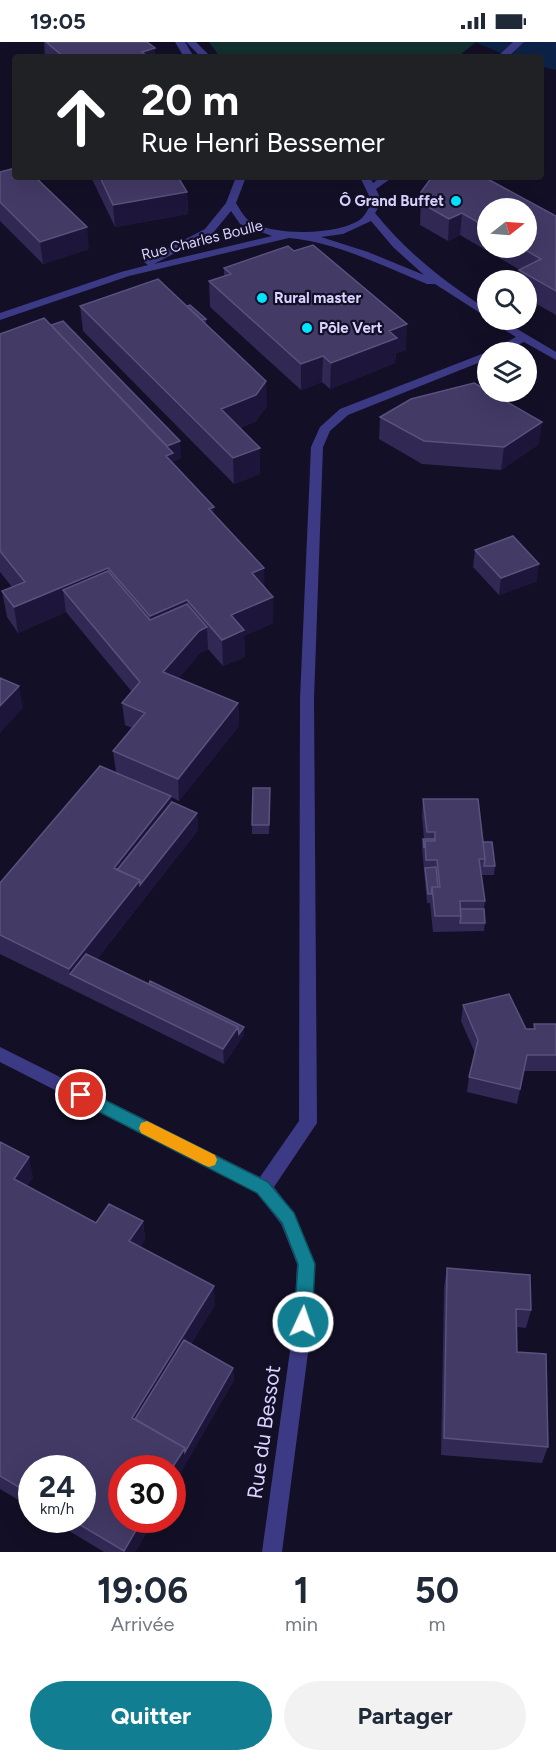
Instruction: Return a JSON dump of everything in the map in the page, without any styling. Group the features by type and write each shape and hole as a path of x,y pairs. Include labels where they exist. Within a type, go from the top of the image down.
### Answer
{"street":[{"path":"191,42 203,54"},
{"path":"505,54 519,42"},
{"name":"Rue Charles Boulle","path":"125,274 209,231 231,204 231,190 239,180"},
{"path":"231,204 240,218 259,229 285,236 309,237 335,234 356,226 371,215 377,201 373,187 367,180"},
{"path":"373,187 384,180"},
{"path":"371,215 393,243 445,288 477,308"},
{"name":"Rue Charles Boulle","path":"0,317 125,274 285,236"},
{"path":"309,237 364,254 445,288"},
{"path":"511,330 556,357"},
{"path":"515,342 524,338"},
{"path":"0,1054 263,1187 308,1123 307,699 316,455 319,437 328,422 344,412 477,359"},
{"name":"Rue du Bessot","path":"263,1187 288,1218 306,1264 303,1322 272,1552"}],"green space":[{"path":"209,42 475,43 461,54 218,54"}],"water":[{"path":"474,42 556,42 556,70 544,67 544,54 504,54"}],"building":[{"path":"46,42 147,42 155,48 142,52 144,54 60,54"},
{"path":"12,169 12,180 38,180 87,227 40,242 0,202 0,172"},
{"path":"101,180 180,180 187,192 113,205"},
{"path":"430,180 490,180 523,198 477,198 477,222 462,213 449,219 421,203 421,192"},
{"path":"537,206 556,216 556,291 537,280 537,270 519,270 541,259 537,257"},
{"name":"Pôle Vert","path":"313,245 407,324 389,331 397,338 331,363 323,356 301,364 209,281 231,274 224,268 288,246 294,251"},
{"path":"158,279 266,381 256,395 221,409 260,448 233,458 80,306"},
{"path":"190,305 206,319 202,320 187,306"},
{"path":"44,318 173,453 166,456 214,507 209,509 264,568 252,573 273,597 231,615 244,630 222,640 187,600 150,616 108,568 14,607 2,591 25,582 0,551 0,334"},
{"path":"63,321 180,441 167,446 51,325"},
{"path":"474,383 477,385 477,402 507,402 542,422 504,447 424,441 380,417 411,399"},
{"path":"513,536 539,564 501,578 475,550"},
{"path":"108,571 150,620 187,604 207,627 199,631 163,672 238,703 178,779 113,751 145,713 122,703 140,682 63,590"},
{"path":"0,678 19,686 0,706"},
{"path":"100,766 171,796 114,868 140,880 69,969 0,935 0,883"},
{"path":"253,788 270,788 269,825 252,825"},
{"path":"423,799 478,799 485,859 479,859 485,901 460,901 461,916 435,916 432,887 440,887 437,860 426,860 425,841 435,841 435,832 427,832"},
{"path":"172,802 197,813 140,885 140,880 117,870"},
{"path":"423,839 434,839 434,841 425,841 424,848"},
{"path":"483,842 492,842 495,866 484,866"},
{"path":"436,867 438,887 432,887 431,894 428,894 425,868"},
{"path":"460,909 484,909 485,923 460,923"},
{"path":"86,954 238,1027 223,1049 70,974"},
{"path":"150,981 244,1027 239,1034 238,1027 149,984"},
{"path":"509,994 526,1029 535,1029 534,1024 556,1024 556,1055 527,1055 520,1089 469,1077 478,1040 463,1005"},
{"path":"0,1142 29,1157 14,1179 96,1223 109,1204 143,1221 129,1241 214,1286 132,1418 185,1448 180,1455 108,1455 108,1533 134,1533 124,1551 94,1533 96,1533 96,1455 18,1455 18,1487 0,1476"},
{"path":"447,1268 530,1275 531,1310 516,1309 517,1352 546,1354 548,1447 444,1438"},
{"path":"184,1340 233,1368 185,1452 185,1448 135,1419"}],"slow traffic":[{"path":"147,1128 209,1160"}],"place":[{"name":"Ô Grand Buffet","path":"456,201"},
{"name":"Rural master","path":"262,298"},
{"name":"Pôle Vert","path":"307,328"}],"route":[{"path":"81,1095 263,1187 288,1218 306,1264 303,1322"}]}
